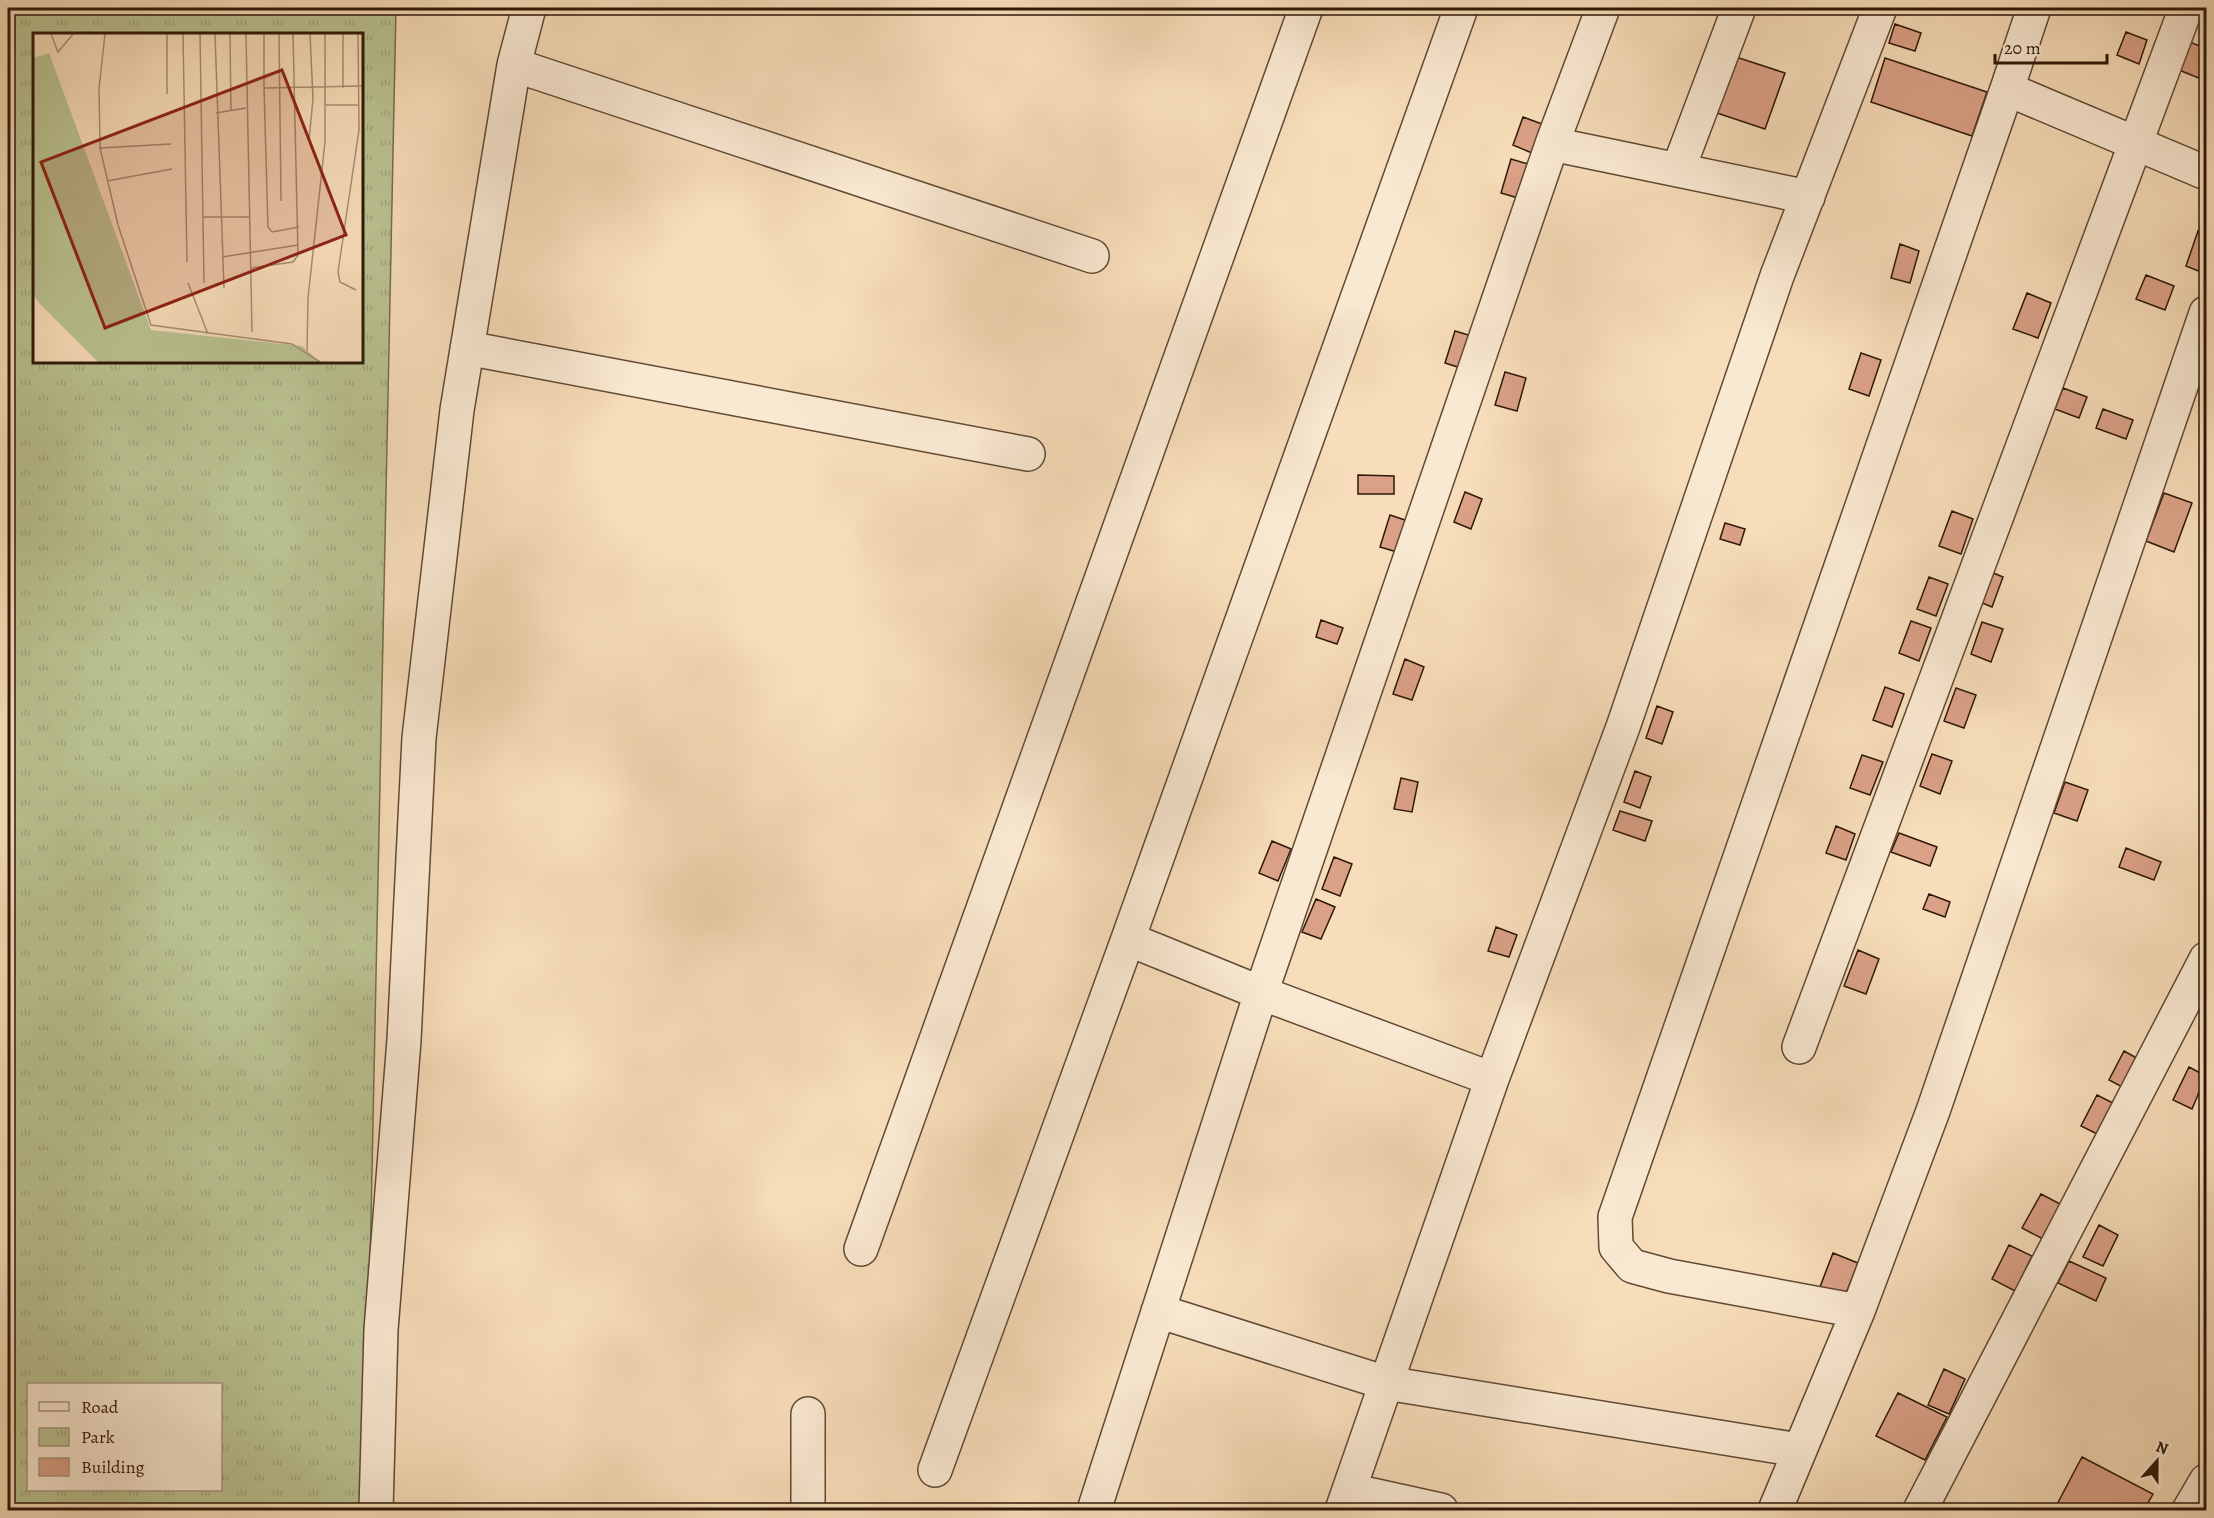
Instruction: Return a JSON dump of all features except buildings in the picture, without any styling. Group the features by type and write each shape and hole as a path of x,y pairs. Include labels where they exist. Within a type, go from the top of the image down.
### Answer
{"street":[{"path":"376,1510 381,1330 404,1040 419,738 457,410 514,65 529,8"},
{"path":"861,1249 1306,8"},
{"path":"935,1470 1128,939 1461,8"},
{"path":"1094,1510 1261,993 1552,144 1603,8"},
{"path":"1678,170 1739,8"},
{"path":"1441,1510 1346,1500 1492,1079 1623,727 1777,276 1880,8"},
{"path":"1858,1311 1669,1276 1632,1266 1616,1247 1615,1217 2034,8"},
{"path":"1799,1047 2186,8"},
{"path":"514,65 1092,256"},
{"path":"2007,89 2206,173"},
{"path":"1552,144 1808,197"},
{"path":"1775,1510 1858,1311 1933,1111 2206,313"},
{"path":"467,348 1028,454"},
{"path":"1128,939 1261,993 1492,1079"},
{"path":"1920,1510 2206,959"},
{"path":"1158,1311 1386,1383 1800,1450"},
{"path":"808,1414 808,1510"},
{"path":"2188,1510 2206,1481"}],"green space":[{"path":"8,8 396,8 365,1510 8,1510"}]}
